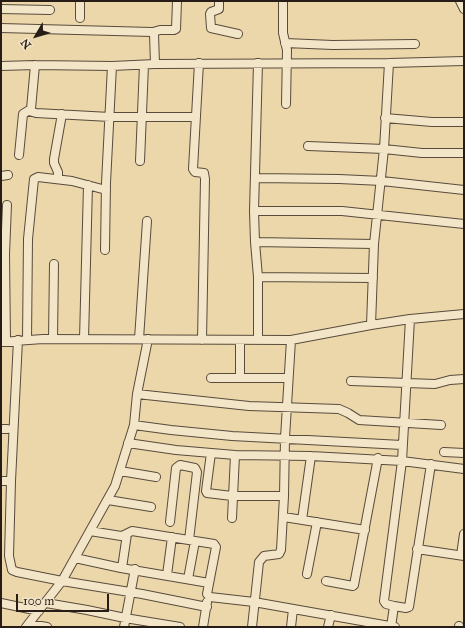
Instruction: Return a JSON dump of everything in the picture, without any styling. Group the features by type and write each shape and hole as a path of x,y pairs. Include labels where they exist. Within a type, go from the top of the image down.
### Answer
{"street":[{"path":"80,1 80,18"},
{"path":"1,28 153,32 160,30 174,30 176,29 177,1"},
{"path":"219,1 219,9 211,12 210,14 211,28 238,34"},
{"path":"282,1 283,33 287,47 288,62 286,104"},
{"path":"460,1 464,9"},
{"path":"1,9 50,10"},
{"path":"153,32 155,64"},
{"path":"286,42 332,45 415,44"},
{"path":"1,66 464,61"},
{"path":"199,63 193,170 195,172 204,173 206,178 202,340"},
{"path":"258,63 254,211 258,277 258,340"},
{"path":"371,325 374,244 382,181 389,63"},
{"path":"19,155 24,114 31,109 35,65"},
{"path":"140,161 144,65"},
{"path":"105,250 106,190 112,66"},
{"path":"29,111 36,113 110,117 195,116"},
{"path":"58,179 58,172 54,159 62,114"},
{"path":"385,118 432,122 464,122"},
{"path":"308,146 384,149 422,153 464,153"},
{"path":"27,340 28,239 34,179 38,177 58,179 106,190"},
{"path":"256,178 382,181 464,190"},
{"path":"84,339 88,185"},
{"path":"7,205 4,342 53,339 290,340 410,319 464,314"},
{"path":"254,211 342,211 464,224"},
{"path":"139,339 147,221"},
{"path":"255,242 374,244"},
{"path":"53,339 54,264"},
{"path":"258,277 373,278"},
{"path":"410,319 402,461 384,601 386,604 406,608 409,606 431,464"},
{"path":"27,625 62,581 115,486 134,426 148,339"},
{"path":"18,340 10,513 9,556 12,570 62,581 207,607"},
{"path":"240,340 240,378"},
{"path":"252,627 259,562 264,556 276,555 280,553 284,517 285,438 290,340"},
{"path":"211,378 288,378"},
{"path":"352,381 435,384 450,380 464,379"},
{"path":"138,394 248,406 339,409 359,420 441,425"},
{"path":"134,426 232,436 402,445"},
{"path":"128,443 235,455 378,458 464,469"},
{"path":"444,452 464,453"},
{"path":"210,453 206,492 208,494 232,496 284,496"},
{"path":"232,518 235,455"},
{"path":"302,520 311,456"},
{"path":"326,581 354,585 378,458"},
{"path":"170,522 176,468 180,465 195,468 197,472 188,579"},
{"path":"120,471 156,477"},
{"path":"1,481 11,480"},
{"path":"108,500 151,507"},
{"path":"1,514 10,513"},
{"path":"284,517 365,530"},
{"path":"307,574 317,522"},
{"path":"90,531 120,536 132,531 214,544 207,594 207,607 203,627"},
{"path":"122,568 127,534"},
{"path":"417,549 463,555 464,534"},
{"path":"167,575 172,537"},
{"path":"75,558 122,568 209,582"},
{"path":"124,627 134,569"},
{"path":"208,595 212,597 254,602 331,615 359,624 393,627 394,606"},
{"path":"1,603 39,611"},
{"path":"46,603 180,627"},
{"path":"291,627 293,609"},
{"path":"328,627 331,615"},
{"path":"27,625 47,627"}]}
